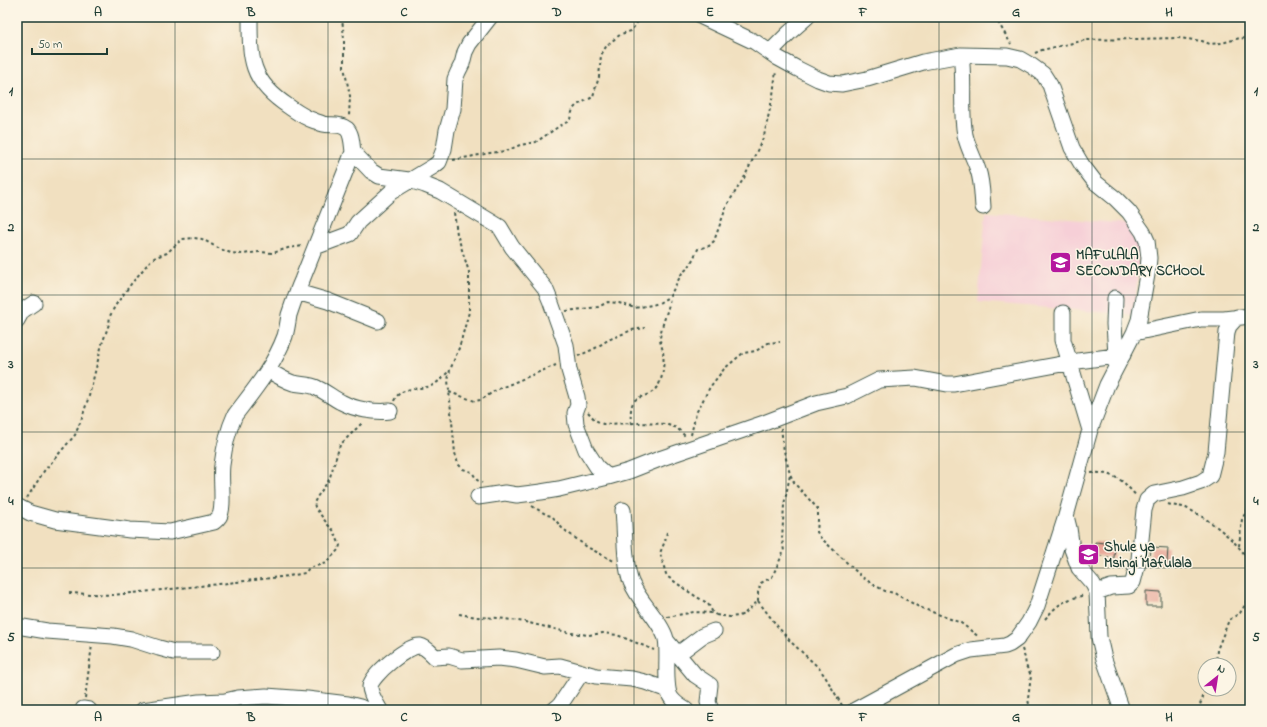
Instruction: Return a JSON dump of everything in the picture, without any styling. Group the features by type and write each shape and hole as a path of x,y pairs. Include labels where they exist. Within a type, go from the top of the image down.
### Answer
{"street":[{"path":"250,17 250,43 252,60 260,81 268,90 285,104 308,119 324,124 340,125 345,127 349,132 353,152 371,171 379,176 425,184 447,195 500,227 512,247 545,288 566,345 567,360 578,405 575,420 586,450 597,467 608,477"},
{"path":"316,245 350,234 358,222 391,192 434,166 442,157 453,109 455,79 469,44 490,17"},
{"path":"702,17 755,42 774,55 818,79 842,84 867,79 923,62 961,55 1007,56 1032,66 1042,74 1050,85 1072,148 1082,165 1095,182 1129,212 1143,232 1147,241 1149,258 1148,270 1139,320 1134,333 1119,355 1090,430 1066,516 1037,606 1025,627 1017,639 1010,644 1005,646 971,650 956,655 855,710"},
{"path":"774,55 790,32 807,17"},
{"path":"961,55 963,71 962,105 965,134 968,147 978,170 983,207"},
{"path":"19,506 30,513 55,520 130,530 170,532 214,522 219,518 222,510 222,468 224,452 233,420 275,358 285,335 289,316 297,292 353,152"},
{"path":"297,292 328,300 378,321"},
{"path":"1115,298 1114,324 1119,355"},
{"path":"17,320 22,311 34,303"},
{"path":"1063,313 1063,340 1090,430"},
{"path":"1134,333 1201,319 1224,319 1244,316"},
{"path":"1097,592 1111,587 1129,586 1133,582 1139,559 1144,510 1147,500 1154,494 1183,488 1201,482 1210,476 1216,452 1227,332 1229,326 1244,316"},
{"path":"478,498 505,493 517,495 559,490 629,471 687,446 780,417 816,403 842,397 879,380 915,378 954,384 1069,362 1119,355"},
{"path":"268,370 293,382 318,388 343,403 358,408 383,411"},
{"path":"623,510 628,572 631,582 638,596 663,630 673,655 695,675 710,685 708,702 711,710"},
{"path":"1066,516 1071,537 1072,550 1079,568 1093,584 1097,592 1099,637 1104,659 1122,710"},
{"path":"17,626 47,631 113,636 131,639 174,652 212,652"},
{"path":"686,710 672,699 668,692 673,655 702,636 714,631"},
{"path":"380,710 373,698 370,687 373,679 392,661 414,647 419,646 426,648 435,657 449,656 457,660 499,658 527,662 545,667 560,666 596,676 632,679 668,690"},
{"path":"554,710 560,705 582,672"},
{"path":"143,710 199,702 225,701 238,698 266,696 337,703 360,707 366,710"}],"path":[{"path":"342,17 344,67 350,96 348,110 349,132"},
{"path":"452,160 506,151 520,145 536,142 567,122 577,105 593,96 599,77 601,55 607,45 621,34 631,31 641,17"},
{"path":"995,17 1020,60 1042,50 1086,40 1179,38 1202,41 1210,44 1222,43 1240,38 1250,38"},
{"path":"631,424 631,404 636,398 652,393 659,384 663,374 663,351 660,340 664,317 669,306 670,296 682,273 690,267 698,249 709,246 714,241 727,205 744,178 764,136 773,94 774,55"},
{"path":"447,195 456,219 457,234 469,272 470,284 469,312 448,380 454,453 458,464 463,469 472,472 477,480 487,485"},
{"path":"19,506 44,471 75,435 89,396 110,316 115,306 131,284 151,260 167,253 182,240 194,238 202,239 231,253 242,254 259,252 273,254 288,248 316,245"},
{"path":"555,312 598,307 608,302 620,303 635,308 643,307 659,303 670,296"},
{"path":"449,392 475,401 481,400 496,390 594,349 608,340 632,330 645,328"},
{"path":"687,446 700,404 724,369 743,353 756,351 768,343 780,342"},
{"path":"69,593 113,595 289,576 305,573 309,568 326,563 340,546 333,530 315,508 314,503 329,480 340,445 383,411 392,408 395,398 402,392 431,386 450,370"},
{"path":"577,402 585,408 591,417 603,424 669,425 677,428 684,435 687,446"},
{"path":"780,417 784,451 790,474 795,484 818,509 817,532 820,537 862,577 871,583 885,591 894,593 919,607 961,623 991,647"},
{"path":"1078,474 1102,473 1123,482 1138,497 1185,508 1207,520 1229,537 1239,546 1250,562"},
{"path":"790,474 784,505 782,539 784,551 772,577 764,580 758,587 758,601 791,642 819,668 845,710"},
{"path":"517,495 547,515 552,516 562,528 587,547 612,560 628,572"},
{"path":"1239,546 1242,519 1250,505"},
{"path":"667,532 660,553 666,574 676,583 707,603 713,613"},
{"path":"1041,624 1056,607 1064,601 1097,592"},
{"path":"1217,657 1218,650 1229,620 1240,613 1250,597"},
{"path":"654,618 694,612 713,613 716,615 730,617 739,616 744,614 758,601"},
{"path":"458,614 525,622 571,633 589,635 603,633 617,635 673,655"},
{"path":"714,631 717,626 716,615"},
{"path":"86,710 93,634"},
{"path":"1010,644 1020,646 1026,658 1026,666 1030,671 1031,676 1028,699 1030,710"},
{"path":"1198,710 1203,697"}],"shaded area":[{"name":"MAFULALA SECONDARY SCHOOL","path":"986,212 1142,225 1134,315 978,302"}],"building":[{"path":"1095,542 1115,544 1114,558 1094,555"},
{"path":"1151,547 1168,548 1167,563 1150,562"},
{"path":"1146,591 1161,592 1161,606 1146,606"}],"place":[{"name":"MAFULALA SECONDARY SCHOOL","path":"1060,263"},
{"name":"Shule ya Msingi Mafulala","path":"1088,555"}]}
